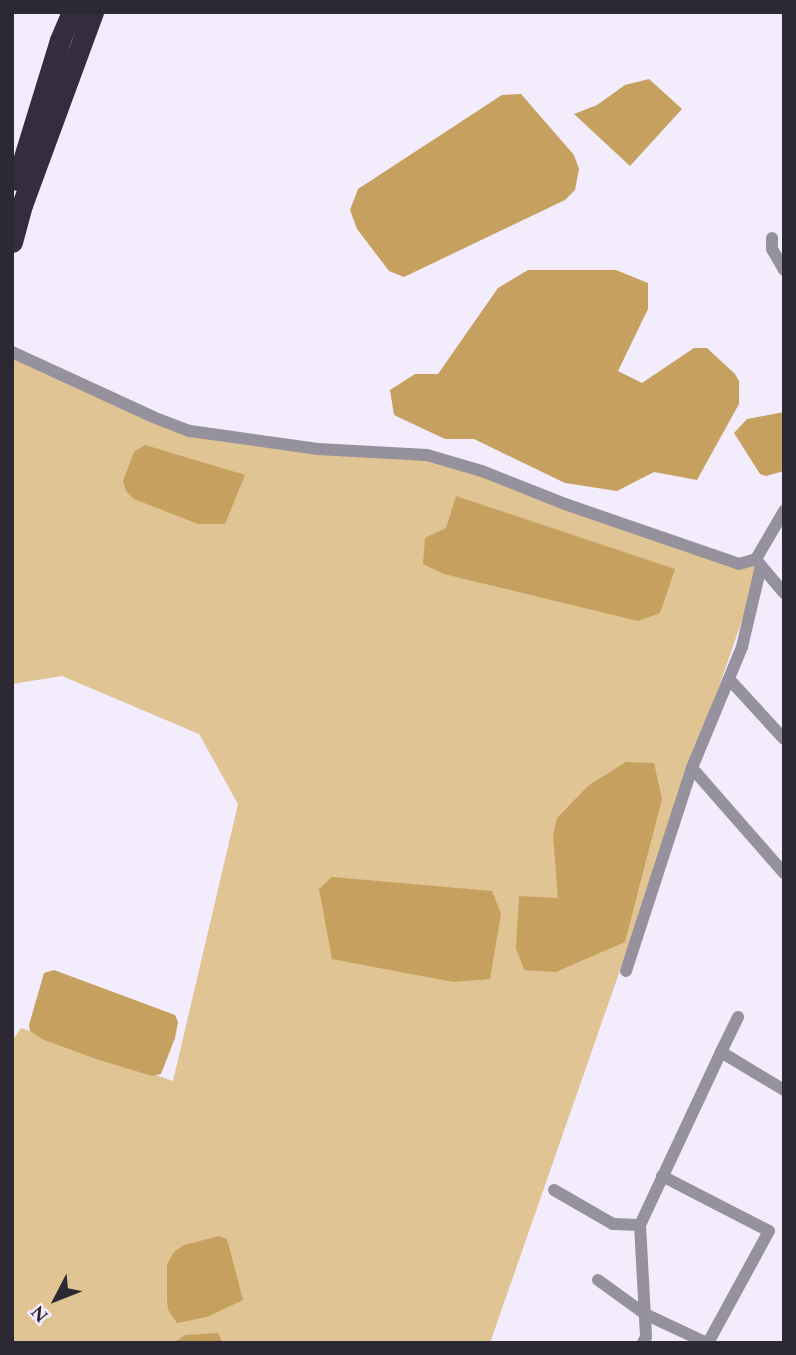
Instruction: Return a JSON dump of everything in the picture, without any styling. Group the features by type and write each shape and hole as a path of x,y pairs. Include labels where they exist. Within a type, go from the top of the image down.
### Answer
{"highway":[{"path":"12,196 72,12"},
{"path":"12,242 93,12"}],"street":[{"path":"772,238 772,249 784,270"},
{"path":"12,352 153,418 190,431 318,449 427,455 482,471 565,504 739,564 758,563"},
{"path":"626,971 692,768 742,646 758,563 784,511"},
{"path":"758,563 784,593"},
{"path":"729,679 784,739"},
{"path":"692,768 784,873"},
{"path":"643,1343 645,1314 640,1225 738,1017"},
{"path":"721,1052 784,1090"},
{"path":"598,1280 645,1314 708,1343 769,1231 662,1176"},
{"path":"554,1190 613,1224 640,1225"}],"shaded area":[{"path":"649,79 682,109 630,166 574,114 597,105 625,85"},
{"path":"521,94 574,155 579,169 575,190 565,200 404,277 389,271 357,229 350,210 358,189 502,95"},
{"path":"528,270 616,270 648,283 648,309 618,371 642,383 694,348 707,348 735,374 739,381 739,404 697,480 654,472 617,491 565,483 474,439 445,439 394,415 390,390 415,374 438,374 498,288"},
{"path":"12,349 190,431 459,464 761,566 490,1343 12,1343 12,1041 21,1028 173,1081 238,804 199,734 62,676 12,684"},
{"path":"784,412 784,471 766,476 760,474 734,433 747,419"},
{"path":"145,445 245,475 225,524 198,524 134,499 126,491 123,481 134,452"},
{"path":"456,496 675,569 660,613 638,621 444,574 423,564 425,538 446,528"},
{"path":"626,762 654,763 662,799 625,942 556,972 524,970 516,948 519,896 558,898 553,835 557,818 589,785"},
{"path":"332,877 492,891 501,914 490,979 453,982 332,959 319,889"},
{"path":"54,970 175,1015 178,1022 175,1038 161,1074 152,1076 96,1059 42,1039 30,1031 29,1025 44,973"},
{"path":"219,1236 227,1239 243,1300 207,1317 177,1323 168,1310 167,1264 174,1252 184,1245"},
{"path":"218,1333 223,1343 174,1343 185,1335"}]}
